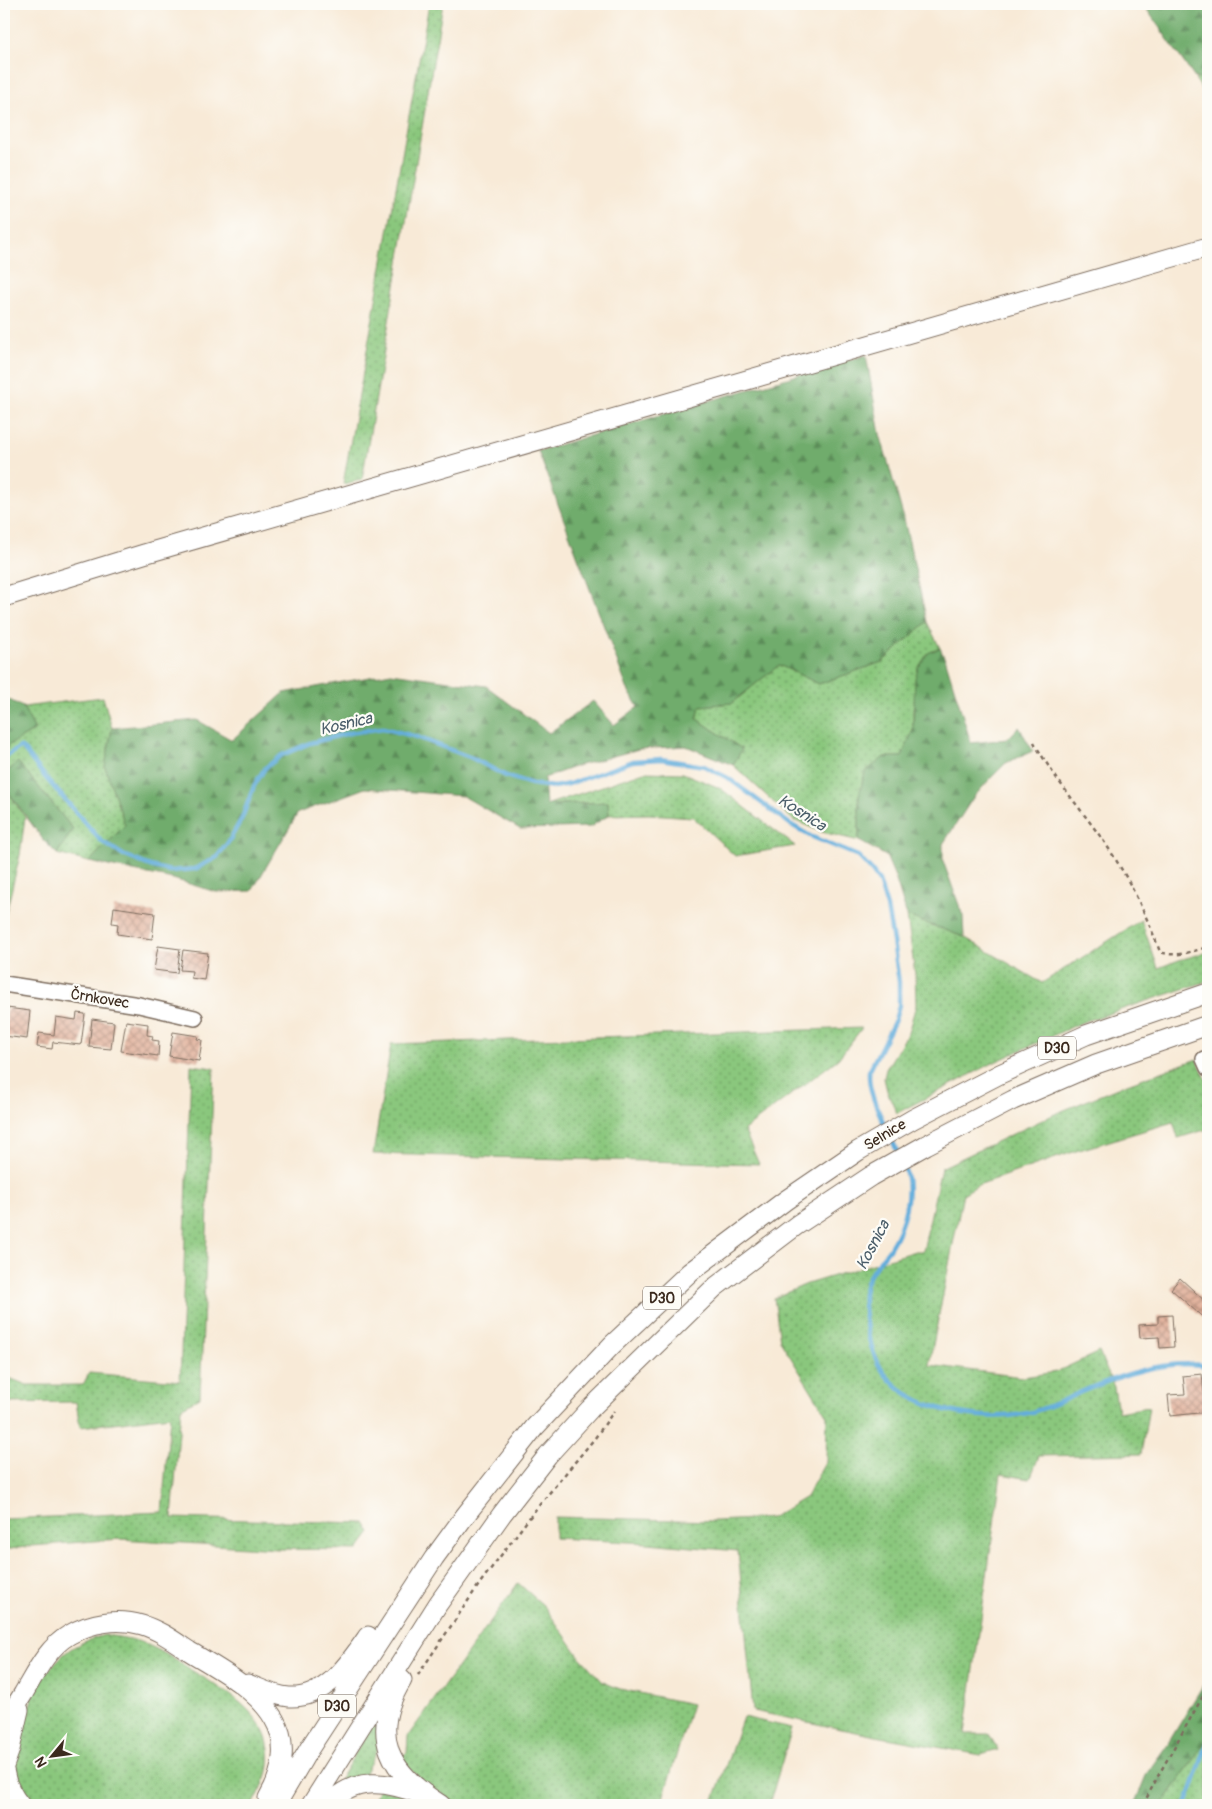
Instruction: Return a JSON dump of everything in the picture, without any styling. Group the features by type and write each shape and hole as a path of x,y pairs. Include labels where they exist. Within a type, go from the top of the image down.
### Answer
{"main road":[{"path":"4,597 144,554 1208,247"},
{"name":"Selnice","path":"401,1608 434,1558 534,1428 612,1345 690,1272 786,1200 858,1151 913,1119 1000,1074 1086,1035 1208,993"},
{"name":"Selnice","path":"421,1630 461,1569 548,1456 630,1368 714,1288 797,1225 872,1176 926,1145 1014,1100 1096,1064 1208,1025"},
{"path":"231,1677 277,1695 289,1697 302,1696 314,1692 342,1672 370,1633 401,1608"},
{"name":"D30","path":"276,1805 309,1749 401,1608"},
{"path":"4,1726 48,1654 58,1642 78,1631 106,1622 124,1622 141,1625 157,1631 231,1677 266,1706 275,1719 281,1735 280,1771 273,1790 264,1805"},
{"path":"421,1630 414,1655 406,1674 393,1694 387,1711 385,1733 390,1752 402,1773 435,1801"},
{"name":"D30","path":"311,1805 421,1630"},
{"path":"20,1805 12,1796 6,1783 4,1768 16,1726 22,1695"},
{"path":"328,1805 342,1794 354,1788 378,1783 403,1787 435,1801"}],"street":[{"name":"Črnkovec","path":"4,984 139,1005 195,1018"}],"path":[{"path":"1034,742 1043,759 1109,849 1137,898 1160,952 1168,955 1179,955 1208,947"},
{"path":"416,1679 480,1583 615,1410"},
{"path":"1143,1805 1208,1687"}],"green space":[{"path":"429,4 443,4 362,480 343,484"},
{"path":"1143,4 1208,4 1208,83 1194,77"},
{"path":"1194,77 1208,83 1208,99"},
{"path":"866,355 880,434 904,519 927,622 882,662 819,684 779,665 732,703 700,706 697,719 742,749 733,765 686,746 639,749 577,766 544,778 546,805 608,802 609,815 590,827 520,829 463,796 365,788 298,813 252,891 216,892 173,879 89,862 125,825 105,767 112,728 197,720 232,740 284,693 391,673 486,686 549,733 593,701 614,725 638,707 627,688 538,451"},
{"path":"927,622 940,648 928,653 913,708 913,730 902,757 884,757 859,795 859,841 822,832 793,820 733,765 742,749 697,719 700,706 732,703 779,665 819,684 882,662"},
{"path":"940,648 946,661 971,743 1007,739 1019,727 1033,751 1006,763 989,780 973,798 943,844 943,861 963,916 964,937 907,916 895,877 886,856 859,841 859,795 865,772 884,757 902,757 913,730 915,678 918,668 928,653"},
{"path":"4,697 23,707 35,730 4,748"},
{"path":"103,697 112,728 105,767 125,825 89,862 57,854 73,829 18,762 4,775 4,748 35,730 23,707"},
{"path":"18,762 73,829 57,854 44,841 4,786 4,775"},
{"path":"644,772 683,773 720,788 795,846 735,856 693,817 648,814 609,815 608,802 546,805"},
{"path":"4,786 25,817 20,855 4,921"},
{"path":"907,916 964,937 1042,983 1141,920 1158,968 1208,952 1208,981 1083,1022 997,1061 897,1113 887,1091 884,1078 886,1069 908,1033 916,1005 915,974"},
{"path":"862,1028 838,1059 744,1130 759,1164 373,1154 391,1044"},
{"path":"1197,1059 1208,1083 1208,1129 1178,1138 1173,1122 1076,1151 978,1185 963,1194 929,1365 1023,1377 1056,1372 1099,1352 1114,1387 1118,1412 1149,1407 1141,1454 1039,1456 1030,1479 1001,1474 965,1734 989,1734 998,1750 981,1755 753,1711 738,1551 647,1543 555,1538 555,1517 716,1521 771,1518 806,1497 826,1461 827,1416 780,1340 774,1298 807,1284 915,1251 923,1251 941,1168 1057,1113 1127,1084"},
{"path":"191,1065 214,1068 200,1397 181,1408 172,1518 365,1523 371,1533 358,1550 277,1549 120,1539 4,1550 4,1519 162,1512 170,1416 80,1427 76,1402 4,1403 4,1376 27,1385 83,1385 89,1373 180,1381"},
{"path":"518,1583 544,1606 580,1657 603,1682 620,1689 692,1704 661,1805 459,1805 426,1784 398,1758 407,1753 408,1736"},
{"path":"105,1635 134,1640 156,1649 236,1699 258,1721 269,1749 269,1766 263,1786 253,1805 33,1805 25,1799 15,1785 13,1766 18,1740 39,1684 50,1669 68,1651 83,1642"},
{"path":"1208,1677 1208,1738 1162,1805 1134,1805 1147,1773 1167,1745"},
{"path":"743,1717 792,1728 769,1805 712,1805"},
{"path":"376,1723 381,1743 362,1778 341,1786 340,1779 372,1725"},
{"path":"1208,1738 1208,1805 1162,1805"},
{"path":"378,1789 394,1791 427,1805 358,1805 374,1799"}],"building":[{"path":"114,907 155,913 152,939 117,934 118,924 112,923"},
{"path":"158,946 180,949 177,973 154,970"},
{"path":"183,950 208,953 204,980 191,978 192,971 180,970"},
{"path":"7,1008 30,1011 27,1039 4,1036"},
{"path":"77,1013 85,1014 81,1045 53,1042 52,1049 37,1047 39,1033 54,1035 56,1017 76,1020"},
{"path":"92,1019 114,1022 111,1049 89,1047"},
{"path":"126,1021 148,1024 147,1035 153,1036 152,1040 159,1041 158,1056 121,1051"},
{"path":"173,1032 198,1036 197,1039 202,1040 199,1061 169,1056"},
{"path":"1180,1278 1208,1304 1208,1322 1171,1289"},
{"path":"1172,1315 1174,1347 1160,1348 1159,1337 1140,1338 1139,1325 1158,1324 1158,1316"},
{"path":"1202,1374 1204,1392 1208,1392 1208,1412 1170,1416 1168,1395 1185,1394 1183,1376"}],"waterway":[{"name":"Kosnica","path":"4,758 20,747 101,841 123,855 150,866 170,871 195,869 217,857 242,818 254,786 265,768 282,755 310,743 349,733 383,728 417,737 472,758 506,776 532,784 554,787 569,784 633,761 661,759 704,766 728,778 790,824 810,836 858,856 879,881 887,907 899,982 899,1005 895,1020 869,1071 872,1094 886,1128"},
{"name":"Kosnica","path":"891,1138 899,1155"},
{"name":"Kosnica","path":"902,1162 908,1183 908,1195 903,1218 894,1240 873,1270 864,1291 867,1329 874,1354 884,1373 899,1388 918,1400 962,1414 1008,1416 1041,1409 1127,1374 1175,1365 1192,1364 1208,1366"},
{"name":"Kosnica","path":"1186,1805 1208,1742"}]}
